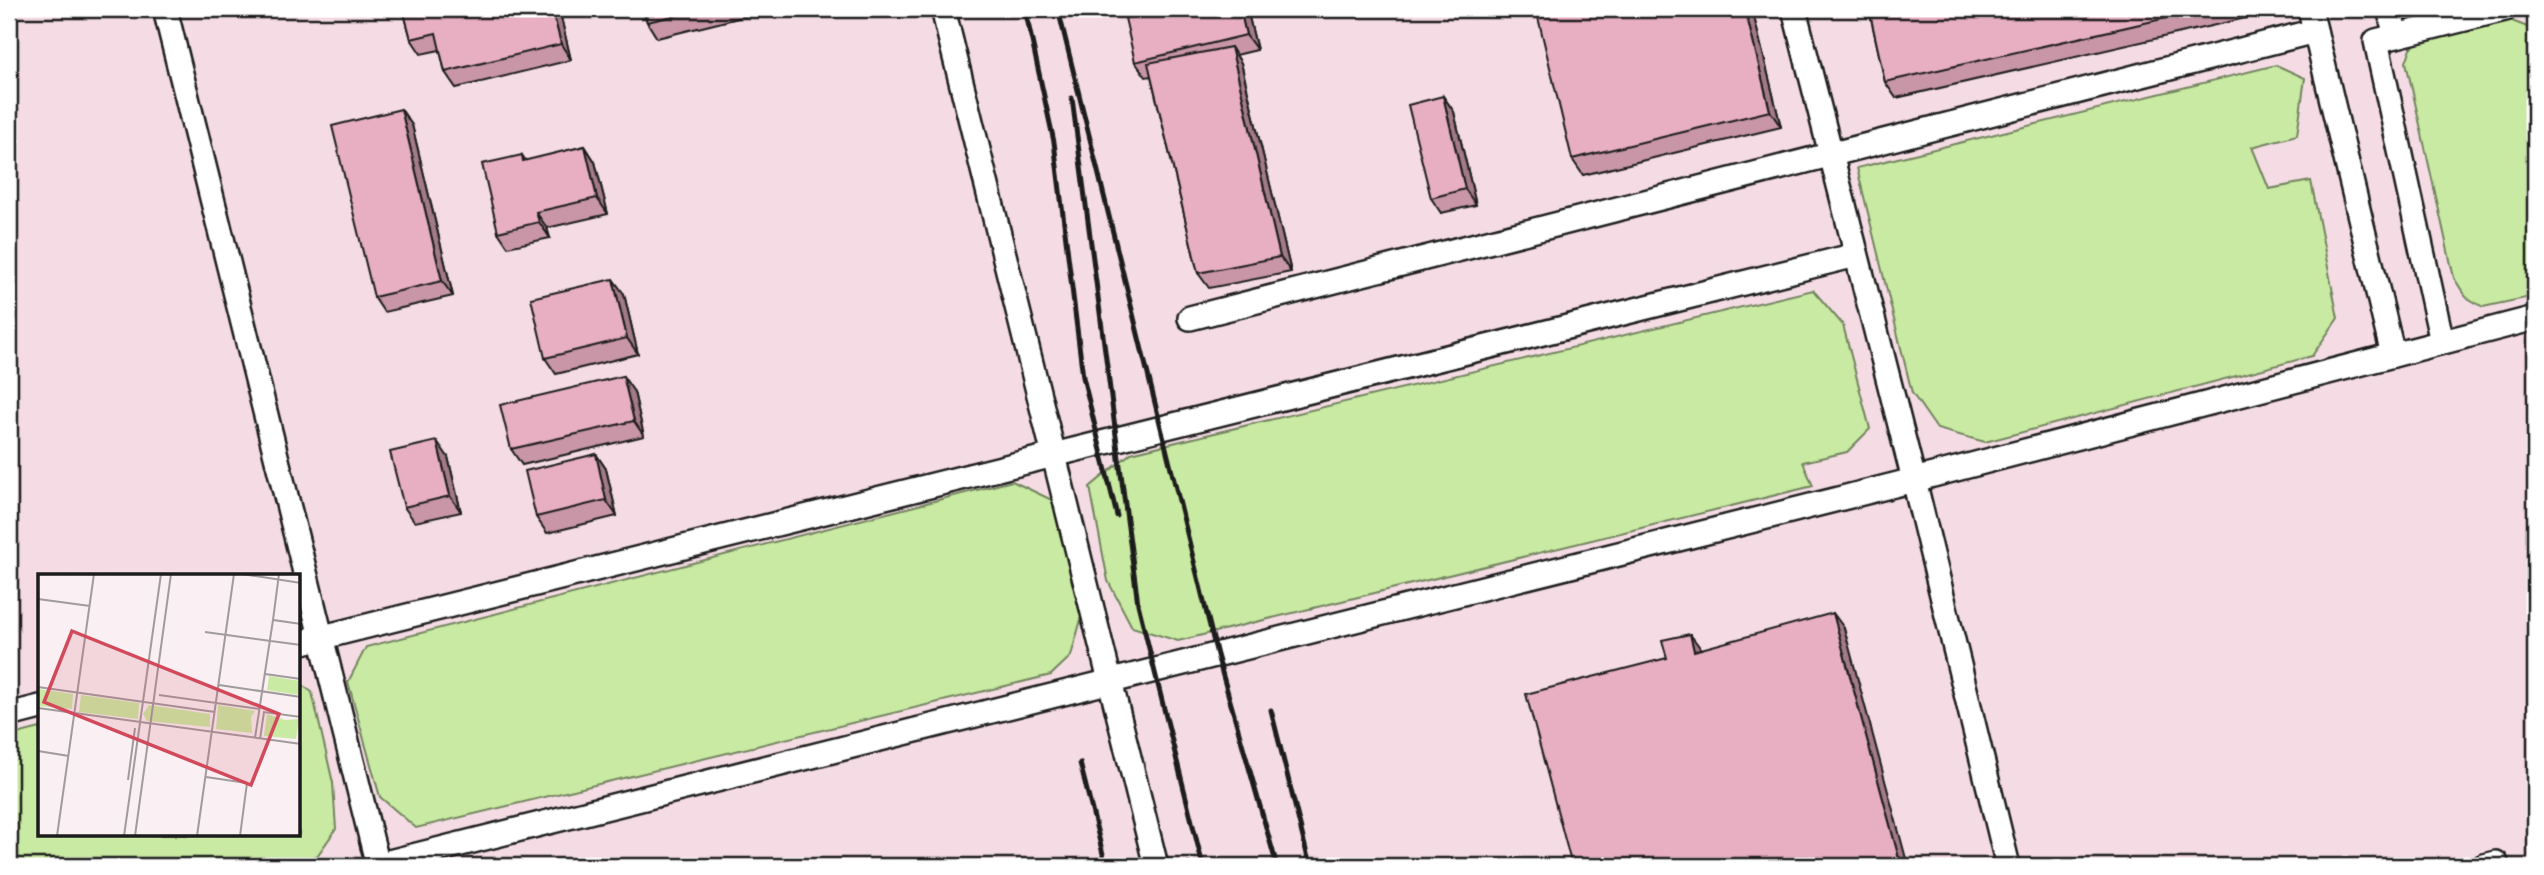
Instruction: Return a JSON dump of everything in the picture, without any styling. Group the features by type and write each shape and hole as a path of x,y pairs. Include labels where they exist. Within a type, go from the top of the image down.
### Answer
{"lane":[{"path":"165,9 295,574"},
{"path":"943,9 1156,866"},
{"path":"1794,9 1914,480 2008,866"},
{"path":"2310,9 2393,355"},
{"path":"2389,9 2396,36"},
{"path":"2442,342 2376,41 2505,9"},
{"path":"1190,318 2315,32"},
{"path":"310,640 1856,255"},
{"path":"301,601 376,866 1914,480 2535,318"},
{"path":"9,715 38,708"},
{"path":"2484,866 2496,863 2497,866"}],"shaded area":[{"path":"9,9 2535,9 2535,866 9,866"}],"green space":[{"path":"2507,19 2535,30 2535,296 2483,307 2466,297 2454,278 2406,62 2411,48 2419,41"},
{"path":"2276,65 2305,78 2297,135 2252,147 2269,189 2311,181 2338,318 2312,356 1985,442 1937,429 1912,393 1857,168"},
{"path":"1813,290 1843,325 1870,429 1847,452 1803,462 1813,486 1178,641 1132,627 1108,581 1090,487 1131,453"},
{"path":"1012,481 1054,501 1083,612 1071,656 1051,675 416,828 380,797 348,682 366,647"},
{"path":"301,684 312,692 333,783 336,829 317,856 276,866 9,866 9,736 38,729 38,836 301,836"}],"building":[{"path":"403,9 552,9 561,44 445,72 436,33 411,39"},
{"path":"643,9 703,9 647,22"},
{"path":"1163,9 1240,9 1246,35 1135,62 1125,18"},
{"path":"1536,9 1745,9 1770,111 1572,159"},
{"path":"1869,9 2206,9 1885,82"},
{"path":"1231,47 1280,257 1198,273 1148,63"},
{"path":"1443,96 1465,189 1431,198 1408,105"},
{"path":"401,109 442,281 374,297 332,126"},
{"path":"585,146 597,198 536,212 539,222 498,232 482,164 522,155 523,161"},
{"path":"613,279 627,338 545,358 531,298"},
{"path":"623,376 634,421 511,449 500,405"},
{"path":"437,441 450,496 404,507 390,452"},
{"path":"596,454 606,500 536,517 525,471"},
{"path":"1833,613 1901,866 1572,866 1526,694 1667,658 1662,640 1690,634 1694,651"}],"railway":[{"path":"1025,9 1054,142 1083,377 1117,516"},
{"path":"1058,9 1217,655 1277,866"},
{"path":"1072,98 1138,604 1203,866"},
{"path":"1271,710 1310,866"},
{"path":"1080,763 1106,866"}]}
